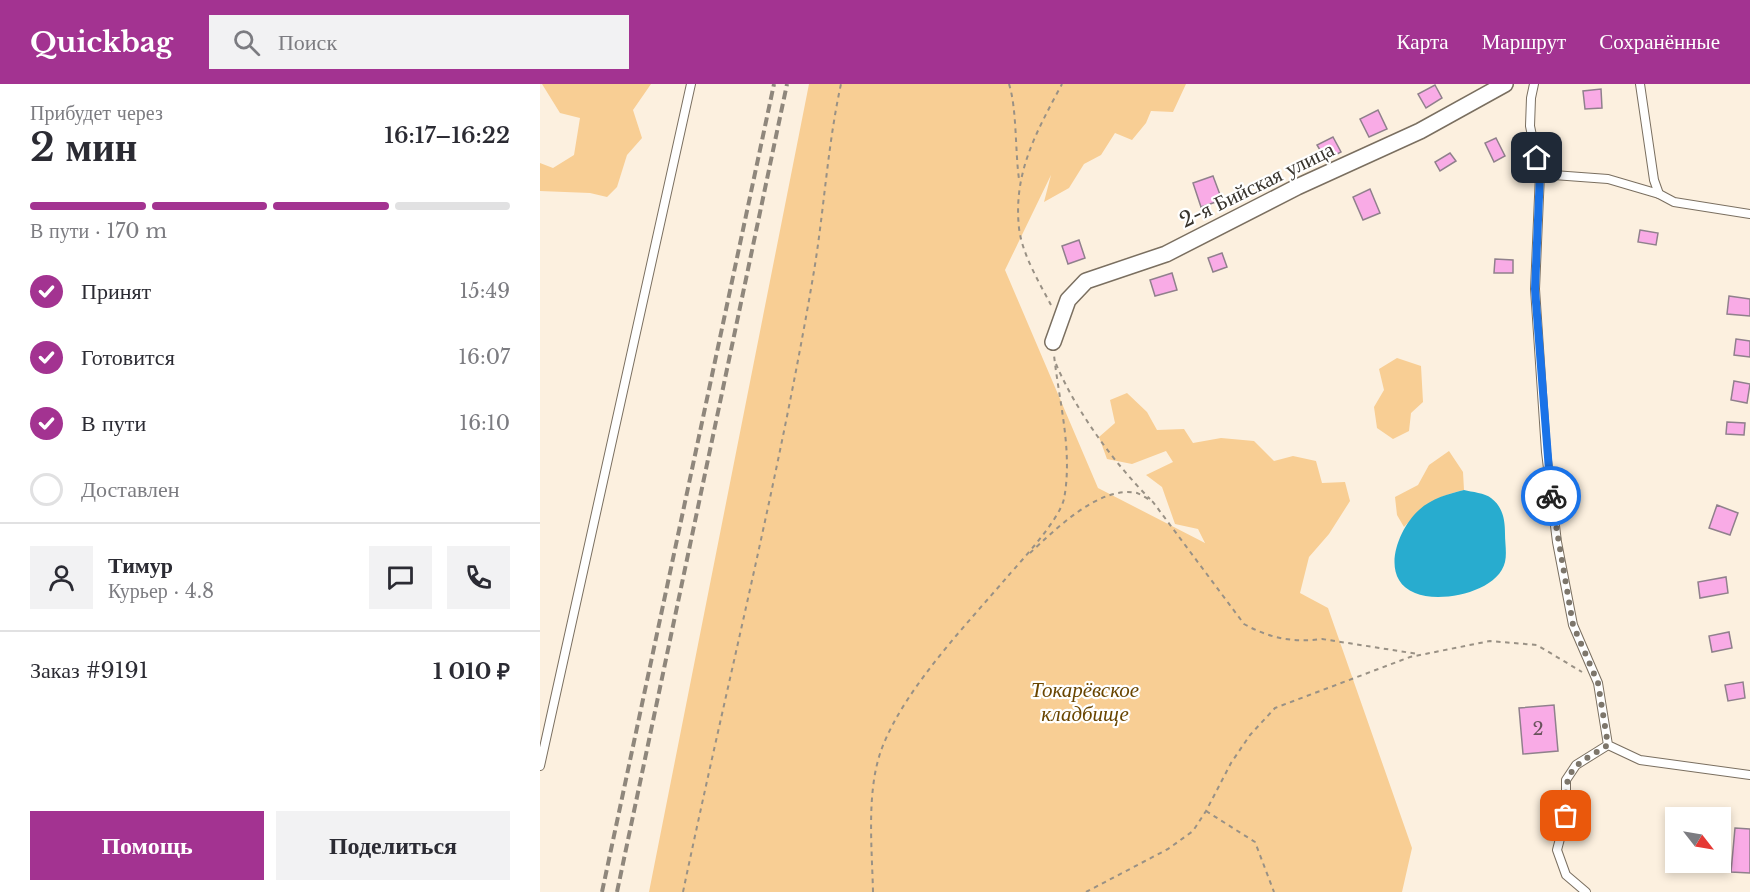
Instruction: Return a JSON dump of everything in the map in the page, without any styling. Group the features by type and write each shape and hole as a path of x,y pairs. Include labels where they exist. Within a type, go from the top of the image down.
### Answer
{"street":[{"name":"2-я Бийская улица","path":"1053,342 1068,300 1086,281 1166,254 1297,187 1420,131 1505,84"}],"lane":[{"path":"540,766 691,84"},
{"path":"1534,84 1530,98 1530,126 1540,174 1535,289 1546,452 1557,542 1573,625 1598,683 1608,745"},
{"path":"1640,84 1654,180 1659,194"},
{"path":"1540,174 1608,179 1659,194 1674,202 1750,214"},
{"path":"1608,745 1640,760 1750,775"},
{"path":"1586,892 1566,875 1557,850 1566,816 1566,780 1576,765 1608,745"}],"path":[{"path":"683,892 748,599 809,298 832,126 841,84"},
{"path":"1009,84 1013,97 1014,144 1019,181 1019,230 1034,272 1054,310"},
{"path":"1019,181 1035,134 1062,84"},
{"path":"873,892 871,808 882,748 913,693 945,648 1038,541 1063,501 1068,450 1053,342"},
{"path":"1055,361 1067,390 1085,417 1134,483 1153,502 1244,624 1266,636 1276,638 1306,641 1322,639 1421,654"},
{"path":"1021,561 1059,526 1092,503 1120,492 1138,494 1153,502"},
{"path":"1086,892 1168,849 1193,831 1231,763 1250,735 1275,708 1421,654 1490,641 1537,645 1565,659 1598,683"},
{"path":"1206,811 1255,842 1274,892"}],"green space":[{"path":"542,84 651,84 633,110 642,138 627,155 617,187 607,197 590,193 540,191 540,163 553,168 574,155 580,118 560,113"},
{"name":"Токарёвское кладбище","path":"809,84 1186,84 1173,112 1151,111 1146,123 1132,140 1115,133 1101,155 1084,164 1069,188 1044,202 1051,175 1005,270 1098,488 1205,543 1198,529 1175,524 1162,487 1146,475 1173,462 1166,451 1132,464 1107,459 1099,437 1115,423 1110,400 1127,393 1147,412 1157,430 1184,429 1193,443 1221,438 1254,441 1274,461 1293,456 1316,461 1322,483 1345,482 1350,501 1329,534 1309,557 1300,593 1328,608 1412,848 1402,892 649,892"},
{"path":"1397,358 1421,366 1423,402 1411,413 1409,431 1393,439 1377,428 1374,407 1384,390 1379,369"},
{"path":"1449,451 1463,472 1464,490 1431,503 1404,527 1397,515 1395,497 1418,485 1429,465"}],"water":[{"path":"1464,490 1488,496 1501,510 1504,524 1505,562 1492,581 1467,593 1439,597 1415,593 1404,586 1397,577 1395,566 1395,554 1404,529 1419,510 1429,502"}],"building":[{"path":"1435,85 1442,98 1426,108 1418,94"},
{"path":"1601,89 1602,108 1585,109 1583,91"},
{"path":"1378,110 1387,129 1369,137 1360,119"},
{"path":"1333,137 1341,152 1326,160 1317,145"},
{"path":"1496,138 1505,156 1494,162 1485,143"},
{"path":"1450,153 1456,161 1440,171 1435,162"},
{"path":"1213,176 1222,200 1201,207 1193,183"},
{"path":"1370,189 1380,213 1363,220 1353,197"},
{"path":"1640,230 1658,233 1656,245 1638,242"},
{"path":"1079,240 1085,258 1068,264 1062,246"},
{"path":"1222,253 1227,267 1213,272 1208,258"},
{"path":"1495,259 1513,260 1513,273 1494,273"},
{"path":"1172,273 1177,290 1155,296 1150,280"},
{"path":"1729,296 1750,299 1750,316 1727,314"},
{"path":"1736,339 1750,341 1750,357 1734,355"},
{"path":"1734,381 1750,384 1747,403 1731,400"},
{"path":"1727,422 1745,423 1744,435 1726,434"},
{"path":"1717,505 1738,513 1730,535 1709,528"},
{"path":"1726,577 1728,593 1700,598 1698,582"},
{"path":"1729,632 1732,648 1712,652 1709,636"},
{"path":"1743,682 1745,698 1728,701 1725,685"},
{"path":"1554,705 1558,751 1523,754 1519,708"},
{"path":"1735,828 1750,829 1750,873 1731,872"}],"railway":[{"path":"602,892 774,84"},
{"path":"617,892 787,84"}],"way so far":[{"path":"1551,496 1557,542 1573,625 1598,683 1608,745 1576,765 1566,780 1566,816"}],"route":[{"path":"1537,158 1540,174 1535,289 1551,496"}]}
